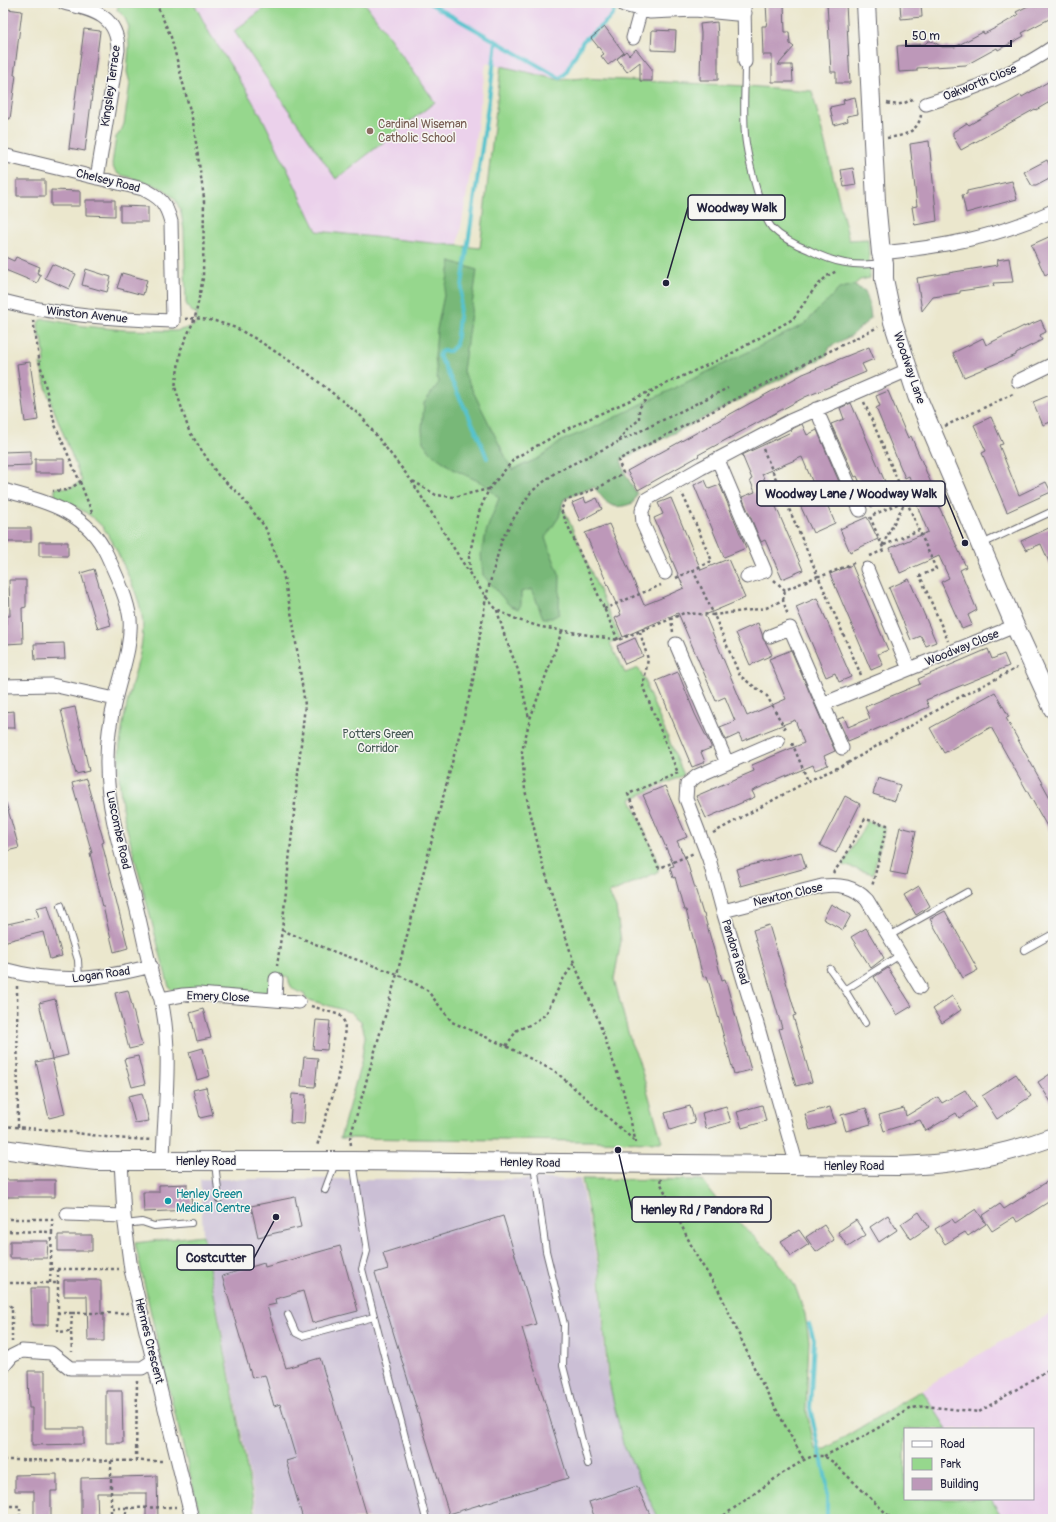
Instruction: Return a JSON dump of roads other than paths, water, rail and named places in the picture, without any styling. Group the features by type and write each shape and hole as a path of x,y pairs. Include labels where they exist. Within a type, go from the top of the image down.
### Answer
{"main road":[{"name":"Woodway Lane","path":"866,3 876,201 884,279 893,322 908,370 932,432 1015,626 1053,709"},
{"name":"Henley Road","path":"3,1149 67,1158 121,1161 344,1161 534,1164 930,1166 1006,1153 1053,1137"}],"street":[{"name":"Kingsley Terrace","path":"64,3 99,13 110,22 116,30 118,40 118,50 97,178"},
{"path":"624,5 658,13 695,10 736,14 745,8"},
{"path":"745,8 745,62"},
{"path":"633,38 641,9"},
{"name":"Oakworth Close","path":"922,105 977,87 1007,74 1053,47"},
{"name":"Chelsey Road","path":"3,155 143,189 154,194 163,202 168,211 171,222 173,321"},
{"path":"882,258 994,234 1053,211"},
{"name":"Winston Avenue","path":"3,302 34,310 85,317 124,320 173,321"},
{"path":"1018,381 1053,364"},
{"path":"667,577 643,524 642,511 647,499 758,438 816,409 908,370"},
{"path":"816,409 865,513"},
{"path":"718,460 765,571 747,577"},
{"name":"Luscombe Road","path":"3,490 69,512 81,521 99,540 107,554 128,606 130,619 129,647 115,699 109,735 107,758 109,798 152,974 161,999 166,1027 168,1052 163,1161"},
{"name":"Woodway Close","path":"865,564 909,669"},
{"name":"Woodway Close","path":"823,704 1015,626"},
{"path":"770,636 790,628 842,748"},
{"path":"676,644 727,763 784,736"},
{"path":"3,686 52,685 115,699"},
{"name":"Pandora Road","path":"727,763 697,776 687,784 686,799 709,858 797,1166"},
{"name":"Newton Close","path":"723,911 822,886 832,885 852,888 860,892 867,900 920,987"},
{"name":"Logan Road","path":"3,969 19,974 50,979 79,979 109,975 151,966"},
{"path":"275,1000 276,979"},
{"name":"Emery Close","path":"161,999 198,994 299,1002"},
{"name":"Hermes Crescent","path":"121,1161 124,1220 132,1270 141,1313 190,1513"},
{"path":"67,1214 124,1220"},
{"path":"3,1367 12,1356 22,1352 51,1353 70,1368 142,1368 153,1360"}],"lane":[{"path":"745,62 744,99 748,155 752,174 767,221 772,228 782,236 833,261 870,265 882,258"},
{"path":"980,544 1053,511"},
{"path":"889,936 967,892"},
{"path":"61,905 78,960 79,979"},
{"path":"1024,950 1053,934"},
{"path":"845,990 900,954"},
{"path":"830,968 865,1022"},
{"path":"214,1161 219,1199"},
{"path":"325,1190 344,1161"},
{"path":"344,1161 367,1251 362,1269 426,1519"},
{"path":"534,1164 546,1251 564,1324 564,1366 588,1464"},
{"path":"124,1220 142,1222 154,1226 191,1223"},
{"path":"288,1315 296,1333 302,1336 374,1317"}],"waterway":[{"path":"429,3 560,78 565,74 583,41 607,21 613,14 617,3"},
{"path":"487,458 477,433 439,355 442,351 450,351 456,345 463,278 496,41"},
{"path":"809,1324 814,1340 810,1408 827,1484 827,1519"}],"place":[{"name":"Cardinal Wiseman Catholic School","path":"370,131"},
{"name":"Woodway Walk","path":"666,283"},
{"name":"Woodway Lane / Woodway Walk","path":"965,543"},
{"name":"Henley Rd / Pandora Rd","path":"618,1150"},
{"name":"Henley Green Medical Centre","path":"168,1201"},
{"name":"Costcutter","path":"276,1217"}],"park label":[{"name":"Potters Green Corridor","path":"378,741"}]}
